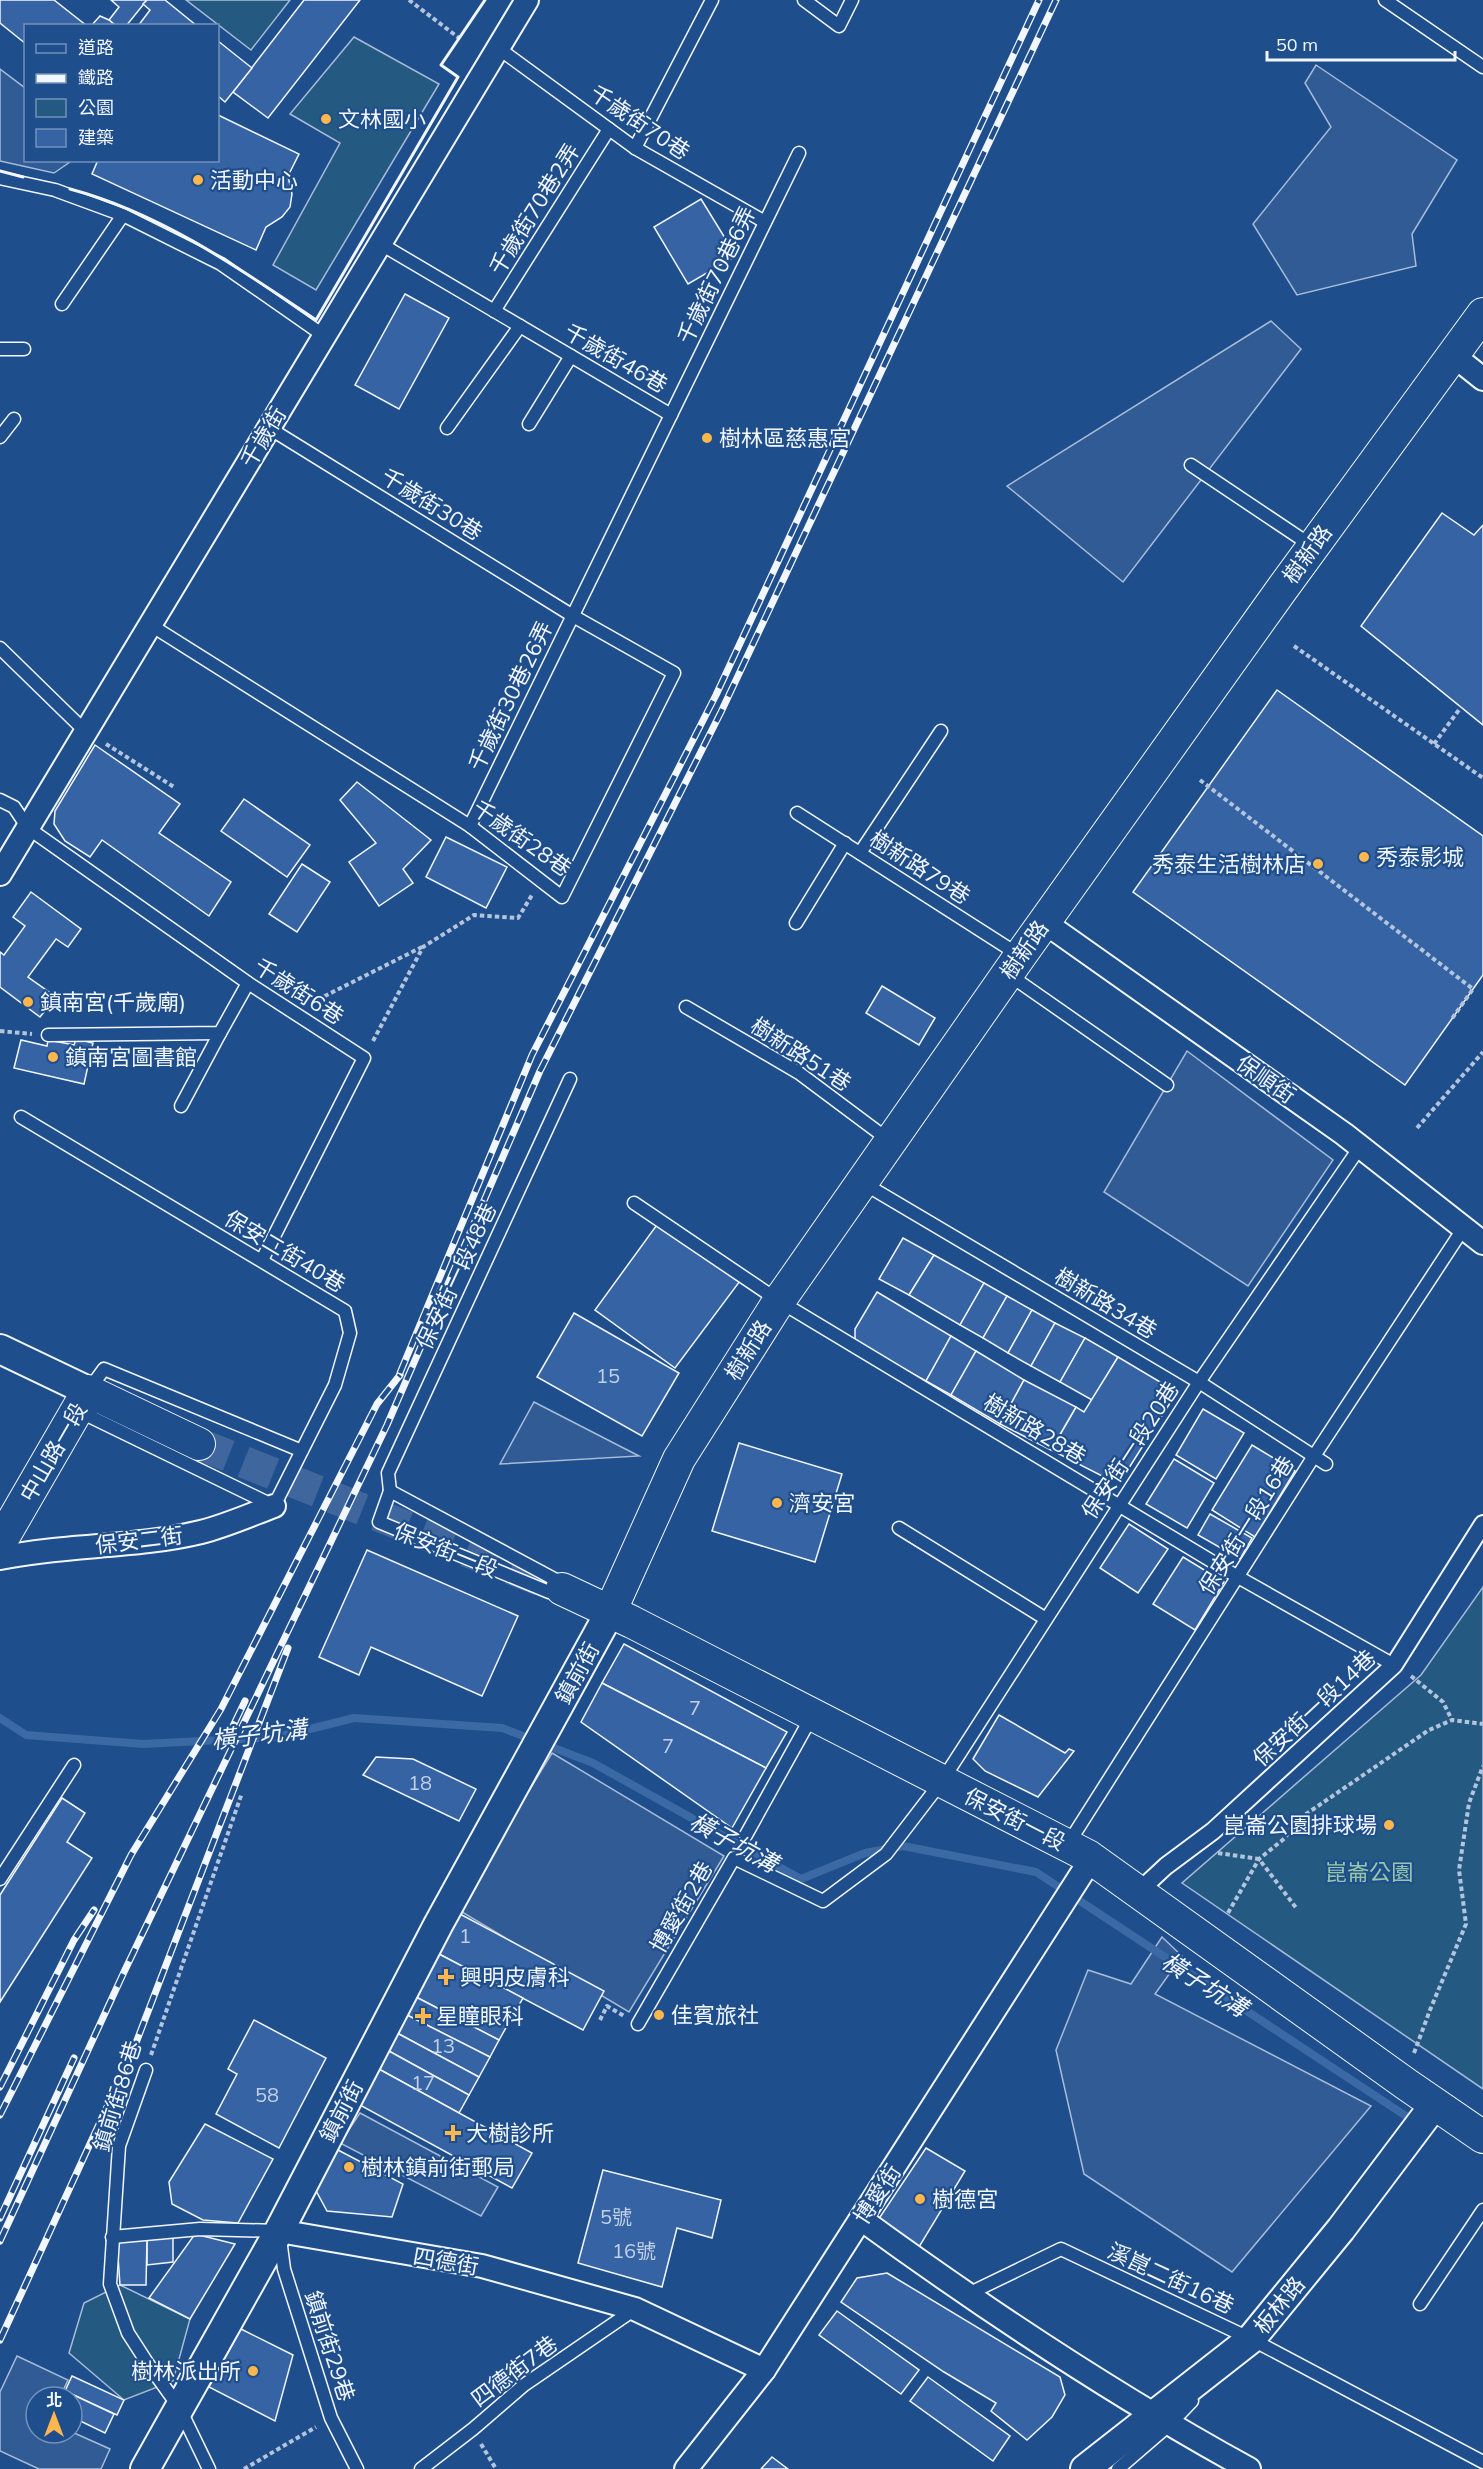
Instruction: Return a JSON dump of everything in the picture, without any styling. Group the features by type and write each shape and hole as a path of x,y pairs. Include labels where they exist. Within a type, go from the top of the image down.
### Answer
{"main road":[{"name":"樹新路","path":"610,1612 679,1458 779,1301 1013,964 1313,546 1483,314"},
{"path":"88,1391 200,1444"},
{"name":"中山路一段","path":"0,1543 88,1391"},
{"name":"保安街一段","path":"562,1589 942,1781 1080,1857 1138,1892 1483,2137"}],"street":[{"name":"千歲街","path":"0,874 527,0"},
{"path":"1453,355 1483,379"},
{"name":"保順街","path":"1044,922 1360,1147 1483,1243"},
{"path":"0,1349 88,1391"},
{"name":"保安二街","path":"0,1558 26,1552 119,1544 201,1532 274,1506"},
{"name":"保安街一段14巷","path":"1138,1892 1166,1866 1213,1831 1394,1665 1483,1524"},
{"name":"鎮前街","path":"145,2469 279,2231 438,1925 610,1612"},
{"name":"博愛街","path":"686,2469 764,2370 1057,1911 1080,1857"},
{"name":"板林路","path":"1085,2469 1162,2420 1251,2339 1341,2229 1435,2104"},
{"path":"861,2219 966,2295 1162,2420 1250,2469"},
{"name":"四德街","path":"279,2231 482,2266 635,2309 764,2370"}],"lane":[{"path":"635,148 712,0"},
{"path":"804,0 839,26 852,0"},
{"path":"1385,0 1483,67"},
{"name":"千歲街70巷","path":"498,48 635,148 765,222"},
{"name":"千歲街70巷2弄","path":"494,311 609,129"},
{"name":"千歲街70巷6弄","path":"671,415 800,153"},
{"path":"0,178 55,190 123,215 221,264 323,335"},
{"path":"62,303 123,215"},
{"name":"千歲街46巷","path":"379,243 671,415 573,616"},
{"path":"447,428 520,326"},
{"path":"0,349 24,349"},
{"path":"529,424 571,356"},
{"path":"0,437 14,419"},
{"name":"千歲街30巷","path":"269,428 573,616"},
{"path":"1191,465 1313,546"},
{"name":"千歲街30巷26弄","path":"470,826 573,616"},
{"name":"千歲街28巷","path":"149,624 470,826 562,897 674,673 573,616"},
{"path":"0,648 86,731"},
{"path":"860,853 941,731"},
{"name":"千歲街6巷","path":"0,800 14,807 28,828 248,983 364,1058"},
{"name":"樹新路79巷","path":"797,813 860,853 1013,964 1167,1085"},
{"path":"796,923 844,843"},
{"path":"180,1107 248,983"},
{"name":"樹新路51巷","path":"686,1007 799,1073 890,1141"},
{"path":"48,1035 220,1032"},
{"path":"262,1260 364,1058"},
{"name":"保安街一段48巷","path":"390,1491 388,1473 570,1080"},
{"name":"保安二街40巷","path":"21,1117 345,1311 350,1333 335,1385 274,1506"},
{"name":"保安街一段20巷","path":"942,1781 1199,1382 1360,1147"},
{"name":"樹新路34巷","path":"862,1182 1199,1382 1326,1464"},
{"name":"樹新路28巷","path":"634,1203 779,1301 1238,1576 1394,1665"},
{"name":"保安街一段16巷","path":"1080,1857 1238,1576 1463,1229"},
{"path":"274,1506 91,1417 88,1391 104,1369 303,1451"},
{"name":"保安街一段","path":"390,1491 558,1581 562,1589 549,1592 379,1522 390,1491"},
{"path":"899,1527 1046,1619"},
{"path":"746,1836 812,1714"},
{"path":"0,1879 74,1765"},
{"name":"博愛街2巷","path":"638,2024 734,1858 823,1901 886,1854 942,1781"},
{"name":"鎮前街86巷","path":"146,2070 119,2146 110,2283 128,2333 179,2407 209,2469"},
{"path":"1420,2304 1483,2210"},
{"name":"四德街","path":"112,2237 200,2229 279,2231"},
{"name":"鎮前街29巷","path":"279,2231 284,2269 331,2418 357,2469"},
{"name":"溪崑二街16巷","path":"966,2295 1061,2249 1251,2339 1483,2462"},
{"name":"四德街7巷","path":"421,2469 524,2385 635,2309"},
{"path":"1118,2469 1162,2420"}],"path":[{"path":"409,0 459,38"},
{"path":"1294,646 1483,778"},
{"path":"1434,744 1461,707"},
{"path":"86,731 174,787"},
{"path":"1200,780 1473,989 1450,1020"},
{"path":"293,1012 423,947 474,915 518,918 541,880"},
{"path":"364,1058 423,947"},
{"path":"0,1031 48,1035"},
{"path":"1417,1128 1483,1052"},
{"path":"1394,1665 1408,1673 1443,1702 1452,1720"},
{"path":"1228,1913 1259,1859 1285,1838 1296,1821 1429,1730 1452,1720 1483,1724"},
{"path":"1414,2053 1466,1924 1459,1870 1469,1803 1483,1766"},
{"name":"鎮前街86巷","path":"146,2070 242,1793"},
{"path":"1217,1853 1259,1859 1297,1909"},
{"path":"600,2020 607,2006 638,2024"},
{"path":"244,2469 331,2418"},
{"path":"472,2429 496,2469"}],"green space":[{"path":"186,0 290,0 251,50"},
{"path":"354,37 439,84 316,290 273,265 340,143 290,114"},
{"name":"崑崙公園","path":"1483,1587 1483,2089 1182,1883 1421,1675"},
{"path":"120,2285 190,2319 173,2381 124,2400 69,2353 84,2303"}],"shaded area":[{"path":"1316,65 1457,160 1412,234 1416,266 1297,295 1253,224 1331,127 1305,83"},
{"path":"0,69 24,87 24,162 70,162 54,173 0,161"},
{"path":"1271,321 1301,349 1123,582 1007,486"},
{"path":"1187,1051 1333,1160 1248,1286 1104,1192"},
{"path":"534,1402 639,1456 500,1464"},
{"path":"552,1753 724,1856 629,2012 457,1909"},
{"path":"1162,1937 1182,1956 1155,1994 1371,2106 1232,2272 1084,2174 1056,2050 1088,1970 1131,1984"},
{"path":"360,2113 498,2187 481,2216 340,2143"},
{"path":"17,2356 68,2380 66,2385 24,2385 24,2445 84,2445 84,2437 110,2449 101,2469 39,2469 0,2451 0,2392"}],"building":[{"path":"0,0 54,0 84,24 24,24 24,42 0,23"},
{"path":"111,0 147,0 128,24 114,24 109,20 119,7"},
{"path":"147,0 165,0 195,24 140,24 150,10 143,4"},
{"path":"304,0 360,0 268,118 233,92"},
{"path":"100,16 114,24 93,24"},
{"path":"219,42 252,68 225,102 219,97"},
{"name":"活動中心","path":"219,115 299,154 288,176 292,194 290,207 282,217 266,227 256,250 92,174 97,162 219,162"},
{"path":"701,199 736,256 688,284 654,227"},
{"path":"405,294 449,318 399,409 355,385"},
{"path":"1442,513 1474,535 1483,525 1483,725 1361,626"},
{"name":"秀泰生活樹林店","path":"1277,690 1483,836 1483,975 1405,1085 1133,892"},
{"path":"95,745 180,804 159,833 231,882 209,916 102,840 90,857 65,841 54,824 55,811"},
{"path":"357,782 431,840 403,869 413,883 379,906 349,862 376,843 340,800"},
{"path":"244,799 310,845 287,877 221,831"},
{"path":"446,837 507,867 486,908 426,877"},
{"path":"302,864 330,882 297,932 269,914"},
{"path":"31,892 81,929 68,947 56,939 28,977 56,997 40,1017 0,987 0,952 4,955 25,926 13,917"},
{"path":"882,986 935,1018 919,1045 866,1013"},
{"name":"鎮南宮圖書館","path":"76,1039 93,1043 84,1084 14,1068 21,1040 47,1046 48,1040 74,1045"},
{"path":"659,1222 740,1281 675,1368 595,1310"},
{"path":"903,1238 934,1255 909,1295 879,1279"},
{"path":"934,1255 984,1283 960,1325 909,1295"},
{"path":"984,1283 1007,1296 983,1338 960,1325"},
{"path":"877,1292 951,1336 926,1381 855,1342 855,1329"},
{"path":"1007,1296 1032,1310 1008,1353 983,1338"},
{"path":"1032,1310 1055,1323 1031,1366 1008,1353"},
{"path":"574,1313 679,1373 642,1436 537,1377"},
{"path":"1055,1323 1085,1338 1060,1382 1031,1366"},
{"path":"951,1336 976,1351 951,1395 926,1381"},
{"path":"1085,1338 1118,1357 1092,1400 1060,1382"},
{"path":"976,1351 1024,1380 1000,1424 951,1395"},
{"path":"1118,1357 1177,1392 1127,1471 1104,1477 1051,1450 1076,1407 1084,1412"},
{"path":"1024,1380 1076,1407 1051,1450 1000,1424"},
{"path":"1203,1409 1244,1433 1216,1479 1176,1455"},
{"name":"濟安宮","path":"739,1443 842,1474 815,1562 712,1531"},
{"path":"1252,1445 1295,1471 1255,1537 1212,1510"},
{"path":"1174,1459 1214,1483 1187,1528 1146,1504"},
{"path":"1210,1514 1252,1538 1240,1559 1198,1535"},
{"path":"1129,1524 1168,1549 1138,1593 1100,1568"},
{"path":"367,1550 518,1616 482,1696 371,1647 359,1675 319,1657"},
{"path":"1183,1557 1224,1582 1195,1630 1153,1604"},
{"path":"624,1644 787,1732 766,1768 602,1683"},
{"path":"602,1683 766,1768 732,1828 581,1722"},
{"path":"999,1715 1065,1753 1069,1749 1074,1751 1038,1797 985,1771 973,1759"},
{"path":"376,1757 413,1759 476,1789 459,1821 363,1775"},
{"path":"62,1798 85,1813 67,1842 92,1858 0,2002 0,1895"},
{"path":"460,1914 604,1991 583,2030 439,1954"},
{"path":"439,1954 523,1998 499,2040 416,1997"},
{"path":"416,1997 499,2040 490,2057 407,2015"},
{"path":"407,2015 490,2057 479,2077 397,2033"},
{"path":"254,2020 326,2058 279,2148 216,2114 237,2074 228,2069"},
{"path":"397,2033 479,2077 469,2095 387,2050"},
{"path":"387,2050 469,2095 459,2113 377,2068"},
{"name":"大樹診所","path":"377,2068 532,2153 512,2188 358,2104"},
{"path":"205,2124 273,2159 238,2223 203,2220 172,2204 169,2182"},
{"name":"樹德宮","path":"926,2148 965,2171 916,2252 874,2226"},
{"name":"樹林鎮前街郵局","path":"338,2150 403,2184 392,2217 327,2211 314,2187"},
{"path":"603,2170 721,2200 712,2238 677,2228 662,2287 578,2263"},
{"path":"195,2234 235,2244 190,2319 149,2298"},
{"path":"173,2236 173,2262 147,2265 147,2239"},
{"path":"147,2239 146,2285 120,2285 117,2242"},
{"path":"887,2273 1060,2377 1065,2395 1052,2417 1027,2440 991,2411 996,2403 944,2372 841,2302 857,2278"},
{"path":"837,2311 919,2370 901,2394 819,2335"},
{"name":"樹林派出所","path":"241,2329 293,2355 275,2421 209,2387"},
{"path":"72,2376 124,2400 117,2415 84,2400 84,2385 68,2385"},
{"path":"928,2377 1010,2436 993,2461 910,2401"},
{"path":"84,2400 114,2414 105,2433 84,2423"},
{"path":"772,2457 788,2469 761,2469"}],"waterway":[{"name":"橫子坑溝","path":"0,1718 26,1735 143,1744 278,1737 354,1718 502,1728 593,1763 801,1879 865,1853 903,1846 1036,1872 1412,2120"}],"tunnel":[{"path":"199,1444 562,1589"}],"railway":[{"path":"400,1373 532,1055 716,695 1039,0"},
{"path":"0,2241 124,1972 387,1425 540,1071 721,712 1056,0"},
{"path":"0,2115 131,1855 221,1709 377,1404 400,1375"},
{"path":"0,2340 134,2048 288,1648"},
{"path":"223,1747 245,1701"},
{"path":"0,2087 74,1940 94,1910"},
{"path":"0,2218 74,2058"}],"wall":[{"path":"70,189 103,199 167,227 228,262 316,320 458,77 441,65 485,0"},
{"path":"0,171 23,177"}],"place":[{"name":"文林國小","path":"326,119"},
{"name":"活動中心","path":"198,180"},
{"name":"樹林區慈惠宮","path":"707,438"},
{"name":"秀泰影城","path":"1364,857"},
{"name":"秀泰生活樹林店","path":"1318,864"},
{"name":"鎮南宮(千歲廟)","path":"28,1002"},
{"name":"鎮南宮圖書館","path":"53,1057"},
{"name":"濟安宮","path":"777,1503"},
{"name":"崑崙公園排球場","path":"1389,1825"},
{"name":"興明皮膚科","path":"446,1977"},
{"name":"佳賓旅社","path":"659,2015"},
{"name":"星瞳眼科","path":"423,2016"},
{"name":"大樹診所","path":"453,2133"},
{"name":"樹林鎮前街郵局","path":"349,2167"},
{"name":"樹德宮","path":"920,2199"},
{"name":"樹林派出所","path":"253,2371"}]}
